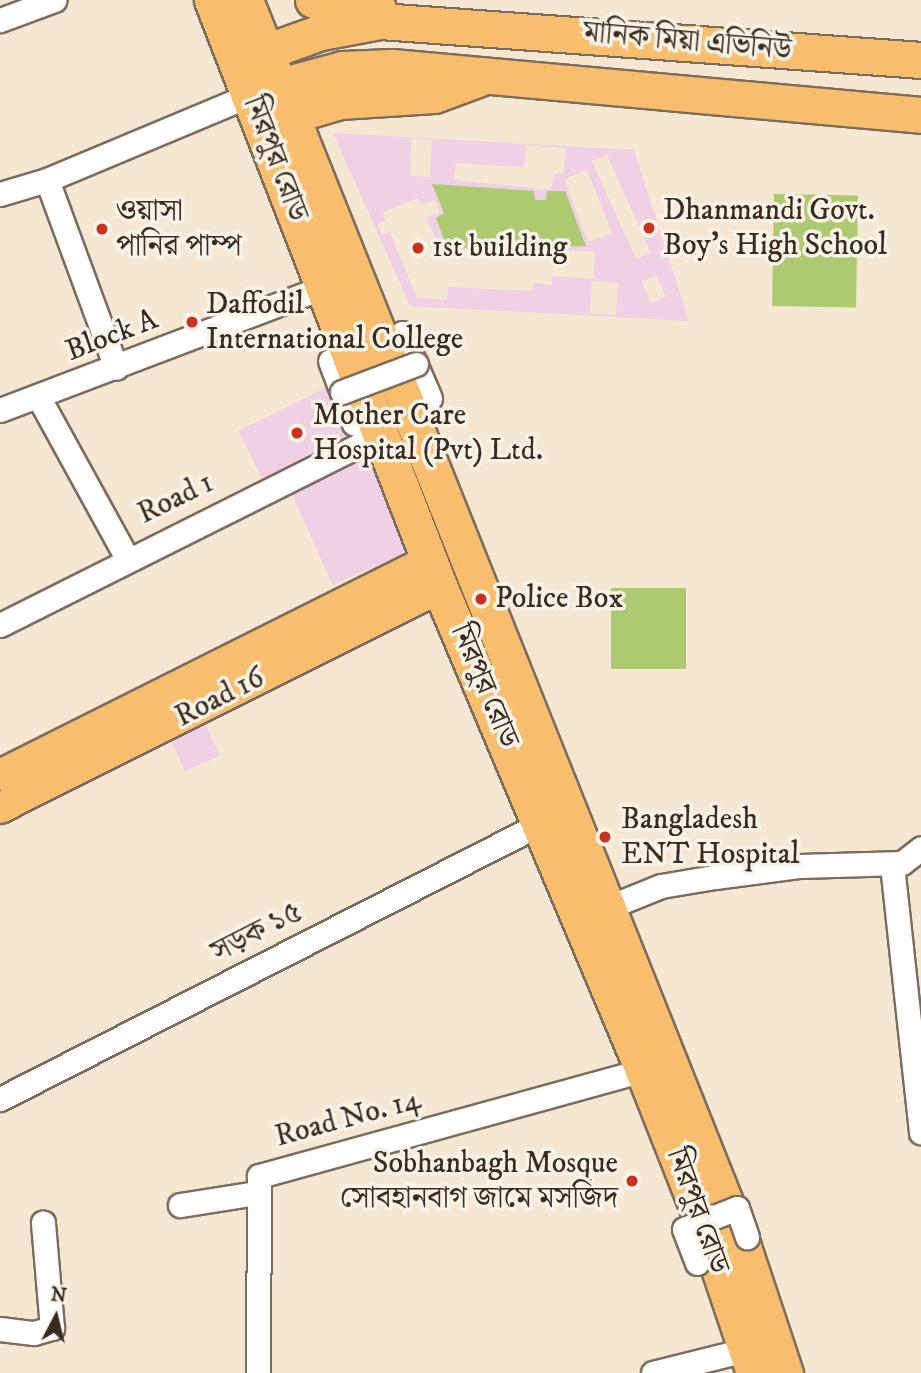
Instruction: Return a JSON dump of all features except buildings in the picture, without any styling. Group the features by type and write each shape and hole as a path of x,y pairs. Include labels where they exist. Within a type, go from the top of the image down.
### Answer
{"highway":[{"name":"মিরপুর রোড","path":"212,0 253,56 275,98 609,907 706,1230 749,1362"},
{"name":"মিরপুর রোড","path":"245,0 253,56"},
{"name":"মানিক মিয়া এভিনিউ","path":"313,0 390,8 453,23"},
{"name":"মানিক মিয়া এভিনিউ","path":"253,56 354,24 453,23 921,60"},
{"name":"মানিক মিয়া এভিনিউ","path":"275,98 340,101 434,95 486,75 921,115"},
{"name":"মিরপুর রোড","path":"275,98 324,287 368,429 435,574 542,822 643,1070 670,1103 743,1247 785,1373"},
{"path":"435,574 472,574"}],"main road":[{"name":"Road 16","path":"0,775 95,727 435,574"},
{"name":"Road 16","path":"0,808 110,753 435,574"},
{"path":"95,727 110,753"}],"street":[{"path":"0,20 54,0"},
{"path":"0,194 47,180 275,98"},
{"path":"47,180 116,368"},
{"name":"Block A","path":"0,410 40,398 324,287"},
{"path":"402,333 430,398"},
{"path":"330,361 342,392 368,429"},
{"path":"342,392 416,363"},
{"path":"40,398 127,558"},
{"name":"Road 1","path":"0,625 368,429"},
{"name":"সড়ক ১৫","path":"0,1099 542,822"},
{"path":"609,907 662,886 715,877 800,866 892,865 902,863 921,848"},
{"path":"892,865 921,1132"},
{"name":"Road No. 14","path":"257,1193 258,1176 643,1070"},
{"path":"180,1205 257,1193 258,1373"},
{"path":"697,1263 684,1229 737,1208 747,1237"},
{"path":"0,1329 34,1333 52,1328 43,1222"},
{"path":"653,1373 749,1362"}],"shaded area":[{"name":"Dhanmandi Govt. Boy's High School","path":"333,133 634,150 689,321 410,306","holes":["412,138 432,140 430,177 410,176","526,145 565,148 564,173 554,174 551,190 454,180 456,163 524,167","607,155 651,253 636,259 592,161","587,170 612,233 588,242 564,179","433,184 534,192 534,200 546,200 586,246 541,248 539,243 517,242 516,249 444,213","418,198 421,205 435,200 440,212 426,217 440,250 517,251 518,245 537,246 537,251 595,251 594,279 552,276 552,285 534,283 533,291 448,287 447,300 417,298 390,232 382,235 378,224 385,221 383,212","656,275 666,297 651,303 642,282","592,281 618,283 616,315 590,313"]},
{"name":"Mother Care Hospital (Pvt) Ltd.","path":"332,385 357,436 264,482 239,431"},
{"path":"365,449 410,550 332,585 287,484"},
{"path":"205,723 220,756 185,771 170,738"}],"green space":[{"path":"432,184 534,191 535,200 546,200 547,191 565,191 586,246 541,248 539,243 518,242 516,249 447,247 436,218 444,213"},
{"path":"774,194 858,195 856,307 772,306"},
{"path":"611,588 686,588 686,669 611,669"}],"place":[{"name":"Dhanmandi Govt. Boy's High School","path":"649,228"},
{"name":"ওয়াসা পানির পাম্প","path":"102,229"},
{"name":"1st building","path":"418,248"},
{"name":"Daffodil International College","path":"192,322"},
{"name":"Mother Care Hospital (Pvt) Ltd.","path":"297,433"},
{"name":"Police Box","path":"481,599"},
{"name":"Bangladesh ENT Hospital","path":"605,837"},
{"name":"Sobhanbagh Mosque সোবহানবাগ জামে মসজিদ","path":"632,1181"}]}
